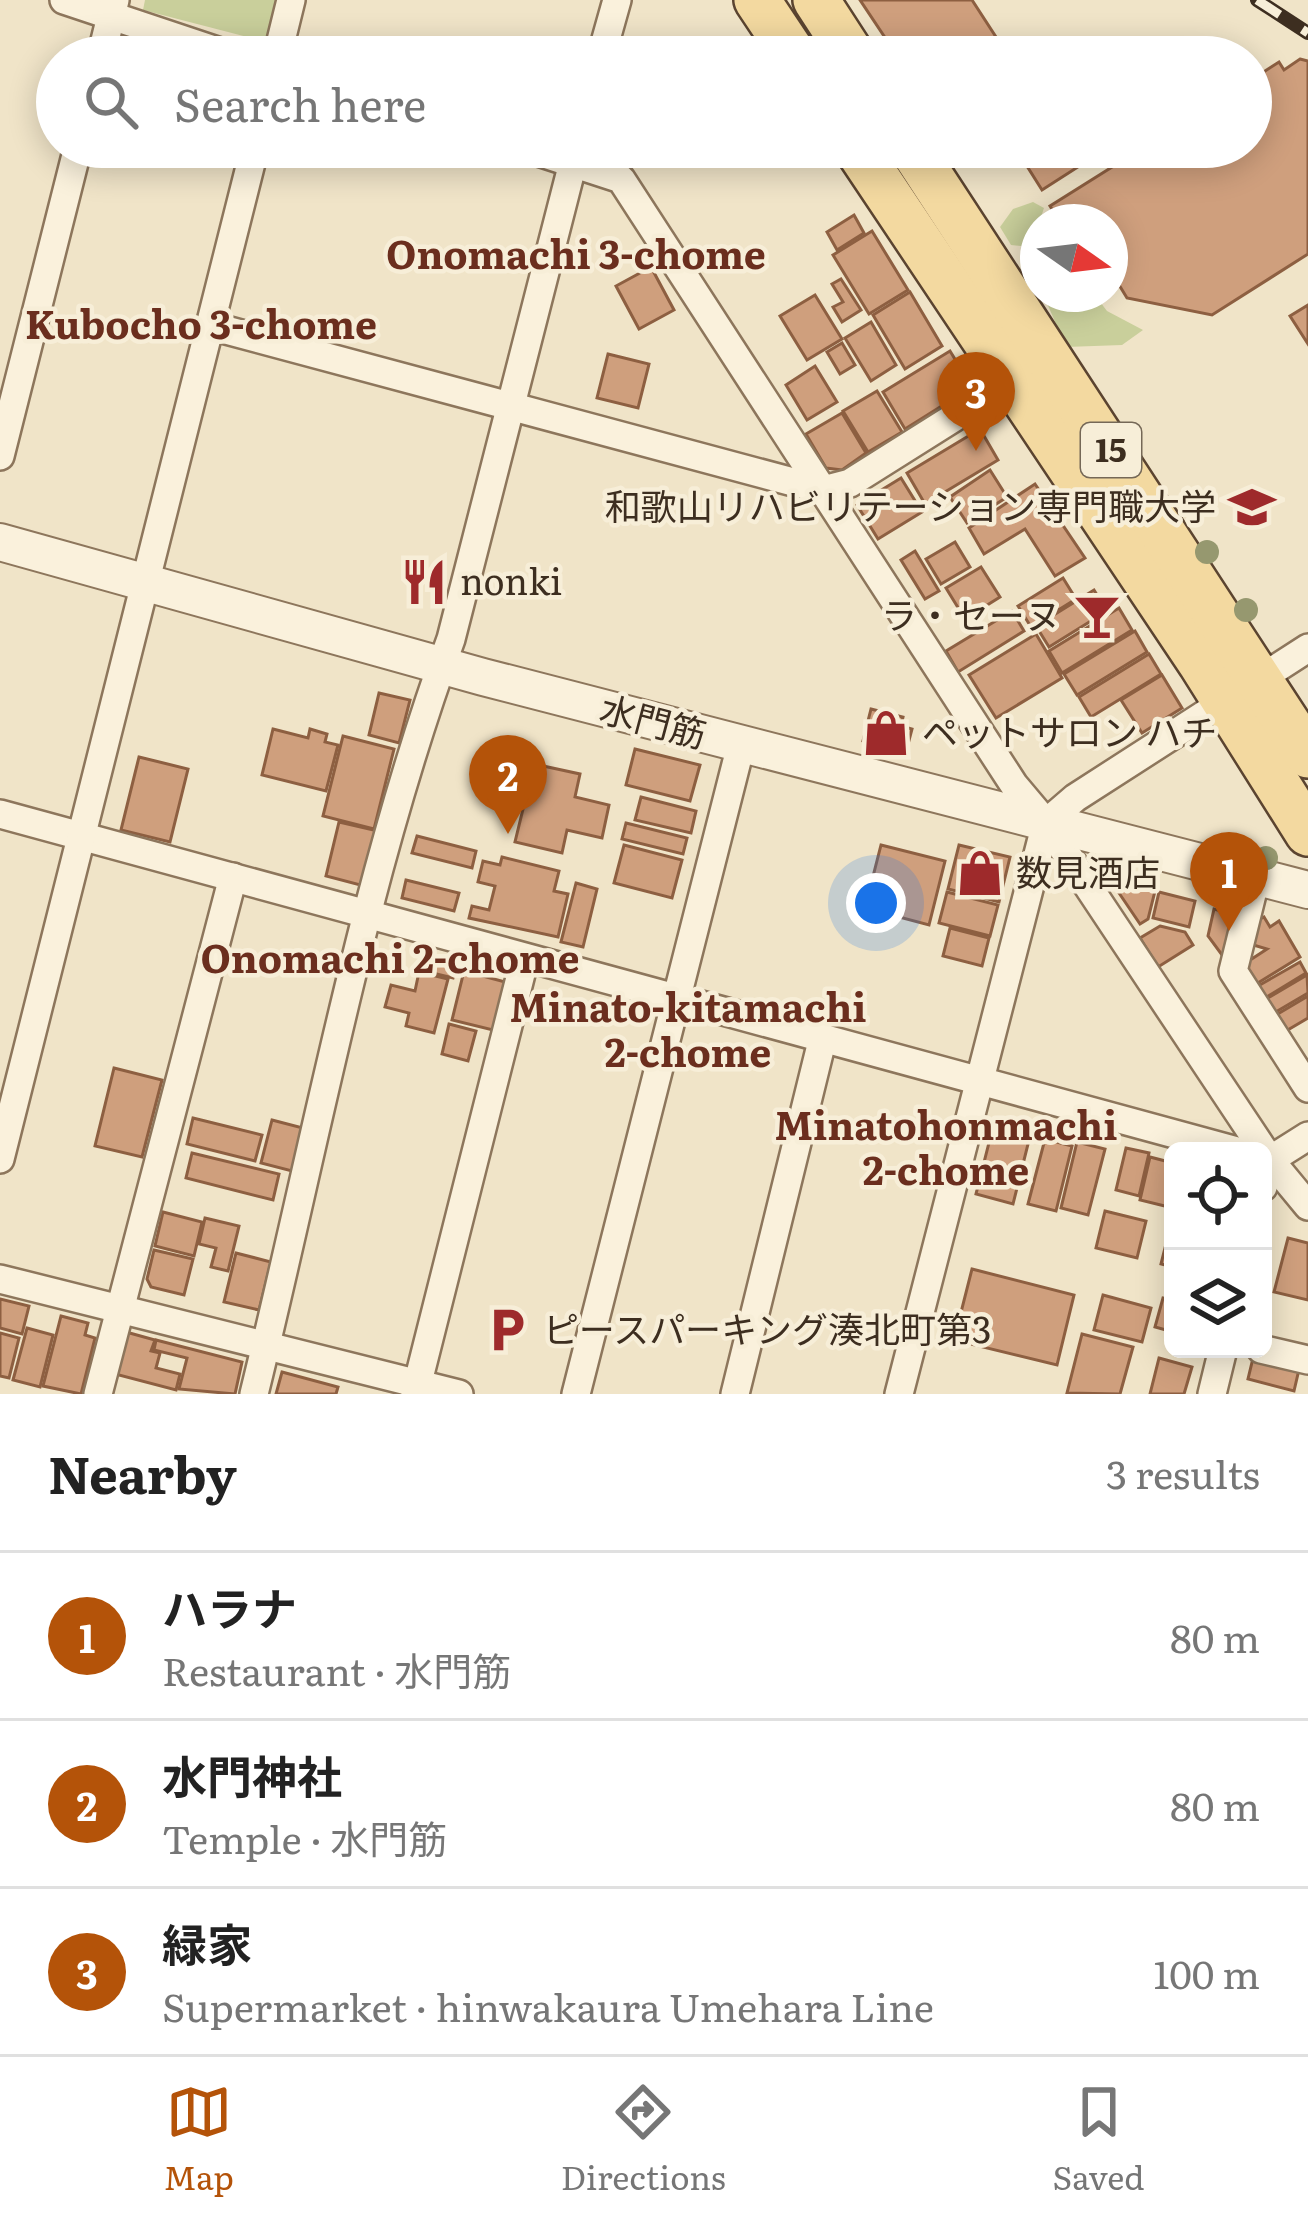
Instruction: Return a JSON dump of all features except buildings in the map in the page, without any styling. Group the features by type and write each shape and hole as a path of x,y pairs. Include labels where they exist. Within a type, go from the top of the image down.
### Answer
{"main road":[{"path":"757,0 781,36"},
{"path":"816,0 839,36"},
{"name":"15","path":"870,168 1012,381 1243,691 1308,755"},
{"name":"15","path":"938,168 1243,691 1308,833"}],"street":[{"path":"64,0 113,8 183,36"},
{"path":"282,36 291,0"},
{"path":"607,36 617,0"},
{"path":"0,456 73,168"},
{"path":"0,1159 250,168"},
{"path":"254,1394 370,913 442,665 572,168"},
{"path":"599,168 620,179 1014,784 1046,823 1248,1142"},
{"path":"212,326 508,410 823,490 850,483 1012,381"},
{"name":"水門筋","path":"0,542 741,745 1308,890"},
{"path":"899,1394 1046,823 1075,798 1308,648"},
{"path":"576,1394 741,745"},
{"path":"0,814 1205,1142"},
{"path":"98,1394 232,877"},
{"path":"1256,878 1233,971 1308,1088"},
{"path":"417,1389 525,958"},
{"path":"735,1394 823,1037"},
{"path":"1272,1163 1308,1136"},
{"path":"1272,1174 1308,1206"},
{"path":"0,1279 417,1389 459,1394"},
{"path":"1272,1352 1308,1360"},
{"path":"1212,1394 1221,1358"}],"green space":[{"path":"145,0 277,0 268,36 244,36 143,10"},
{"path":"1020,207 1020,246 1011,245 1000,227"},
{"path":"1051,312 1109,312 1143,330 1122,345 1066,347"}],"railway":[{"path":"1257,0 1308,33"}],"place":[{"name":"緑家","path":"976,451"},
{"name":"和歌山リハビリテーション専門職大学","path":"1252,507"},
{"name":"nonki","path":"424,582"},
{"name":"ラ・セーヌ","path":"1097,616"},
{"name":"ペットサロン ハチ","path":"886,733"},
{"name":"水門神社","path":"508,834"},
{"name":"数見酒店","path":"980,873"},
{"name":"ハラナ","path":"1229,931"},
{"name":"ピースパーキング湊北町第3","path":"507,1330"}],"district":[{"name":"Onomachi 3-chome","path":"576,255"},
{"name":"Kubocho 3-chome","path":"201,325"},
{"name":"Onomachi 2-chome","path":"390,959"},
{"name":"Minato-kitamachi 2-chome","path":"688,1030"},
{"name":"Minatohonmachi 2-chome","path":"946,1148"}]}
